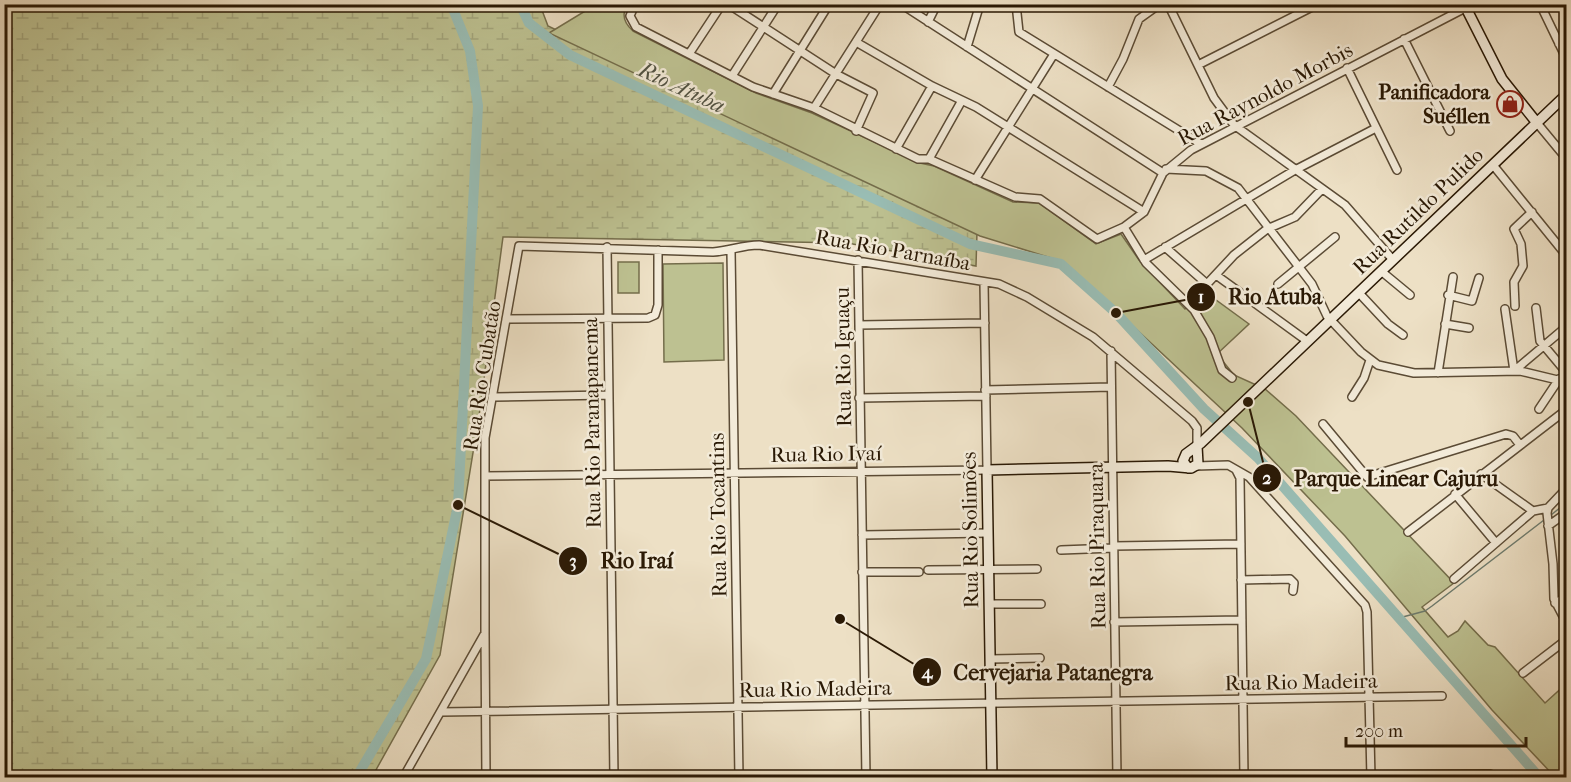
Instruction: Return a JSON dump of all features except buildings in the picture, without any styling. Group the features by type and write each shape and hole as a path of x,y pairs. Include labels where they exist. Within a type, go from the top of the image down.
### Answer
{"street":[{"path":"635,4 630,16 636,27 732,76 773,94 814,108 856,131 918,159 929,159 975,180 1054,54"},
{"path":"689,54 722,4"},
{"path":"728,4 836,74 873,93 856,131"},
{"path":"732,76 777,4"},
{"path":"773,94 830,4"},
{"path":"814,108 880,4"},
{"path":"901,4 1164,171 1209,172 1238,188 1267,229 1312,284 1330,320 1370,360 1396,371 1438,373 1514,371 1563,381 1539,409"},
{"path":"928,22 937,4"},
{"path":"967,47 980,4"},
{"path":"1016,4 1018,32 1201,144"},
{"path":"1108,87 1123,59 1139,19 1160,4"},
{"path":"1168,4 1220,108 1234,125 1350,210 1393,260"},
{"path":"1198,65 1318,4"},
{"path":"1540,4 1566,57"},
{"path":"1468,6 1502,79 1566,158"},
{"name":"Rua Raynoldo Morbis","path":"975,180 1015,197 1043,200 1097,239 1124,227 1144,212 1164,171 1201,144 1468,6"},
{"path":"1559,44 1566,38"},
{"path":"1404,39 1450,131"},
{"path":"856,42 1008,127 1144,212"},
{"path":"1347,68 1397,170"},
{"path":"896,149 932,86"},
{"name":"Rua Rutildo Pulido","path":"1197,446 1566,95"},
{"path":"929,159 962,102"},
{"path":"1144,260 1295,170 1376,128"},
{"path":"1493,165 1566,255"},
{"path":"1165,247 1207,284 1234,255 1267,229 1295,217 1322,189"},
{"path":"1515,306 1514,282 1523,266 1521,244 1514,229 1532,212"},
{"path":"1124,227 1144,260 1194,310 1210,337 1222,370 1232,378"},
{"path":"1278,284 1335,237"},
{"name":"Rua Rio Parnaíba","path":"519,246 731,251 742,245 759,245 999,284 1027,297 1111,351 1192,421 1197,428 1197,446"},
{"name":"Rua Rio Cubatão","path":"403,777 485,633 485,438 519,246"},
{"name":"Rua Rio Paranapanema","path":"607,248 614,777"},
{"path":"506,319 607,320 641,319 654,315 657,305 658,250"},
{"name":"Rua Rio Tocantins","path":"731,251 739,777"},
{"name":"Rua Rio Iguaçu","path":"858,260 866,777"},
{"path":"1381,271 1410,295"},
{"path":"1216,275 1307,342"},
{"path":"1438,373 1448,295 1453,277"},
{"path":"1448,295 1472,301 1479,278"},
{"name":"Rua Rio Solimões","path":"984,283 992,777"},
{"path":"1359,293 1388,324 1403,335"},
{"path":"1536,308 1539,338 1543,346 1566,372"},
{"path":"1505,309 1514,371"},
{"path":"859,325 985,323"},
{"path":"1445,324 1469,328"},
{"path":"1514,371 1566,327"},
{"name":"Rua Rio Piraquara","path":"1111,351 1117,777"},
{"path":"1352,397 1364,378 1370,360"},
{"path":"860,398 1111,387"},
{"path":"494,397 608,395"},
{"path":"1408,532 1566,410"},
{"path":"1323,424 1367,477 1506,434 1514,436 1520,445"},
{"path":"1190,461 1197,446"},
{"name":"Rua Rio Ivaí","path":"485,476 987,470 1168,466 1190,461 1228,465 1234,468"},
{"path":"1234,468 1240,478 1244,777"},
{"path":"1234,468 1254,482 1365,605 1371,776 1490,774 1496,777"},
{"path":"1481,474 1533,511"},
{"path":"1454,579 1533,511 1547,510 1566,489"},
{"path":"1455,494 1496,543"},
{"path":"1547,510 1555,603 1566,622"},
{"path":"1548,526 1566,513"},
{"path":"862,535 988,533"},
{"path":"1061,550 1241,544"},
{"path":"928,570 1037,569"},
{"path":"862,572 919,572"},
{"path":"1241,580 1290,579 1294,583 1293,591"},
{"path":"1555,603 1566,597"},
{"path":"990,604 1041,604"},
{"path":"1114,622 1242,620"},
{"path":"485,633 486,777"},
{"path":"1523,673 1566,640"},
{"path":"990,658 1040,658"},
{"name":"Rua Rio Madeira","path":"441,712 1442,696"}],"green space":[{"path":"5,5 540,5 548,26 977,232 976,266 847,243 503,237 479,416 440,655 372,777 5,778"},
{"path":"595,5 627,5 624,19 633,31 756,93 812,113 920,163 934,166 1013,202 1039,203 1096,244 1121,234 1139,260 1185,309 1205,292 1249,324 1217,354 1234,375 1265,389 1296,416 1454,583 1422,607 1448,637 1458,631 1465,621 1488,645 1495,647 1545,703 1566,684 1566,777 1555,777 1492,710 1345,536 1242,428 1064,262 980,236 549,33"},
{"path":"618,262 639,262 639,293 618,293"},
{"path":"723,263 724,360 664,362 663,264"}],"waterway":[{"path":"356,778 426,659 458,505 478,106 470,51 451,4"},
{"name":"Rio Atuba","path":"520,4 529,23 570,55 970,244 1061,264 1116,313 1204,409 1258,458 1540,778"},
{"path":"1551,515 1566,503"},
{"path":"1399,618 1425,611 1544,520"}],"place":[{"name":"Panificadora Suéllen","path":"1510,104"},
{"name":"Rio Atuba","path":"1116,313"},
{"name":"Parque Linear Cajuru","path":"1248,402"},
{"name":"Rio Iraí","path":"458,505"},
{"name":"Cervejaria Patanegra","path":"840,619"}]}
